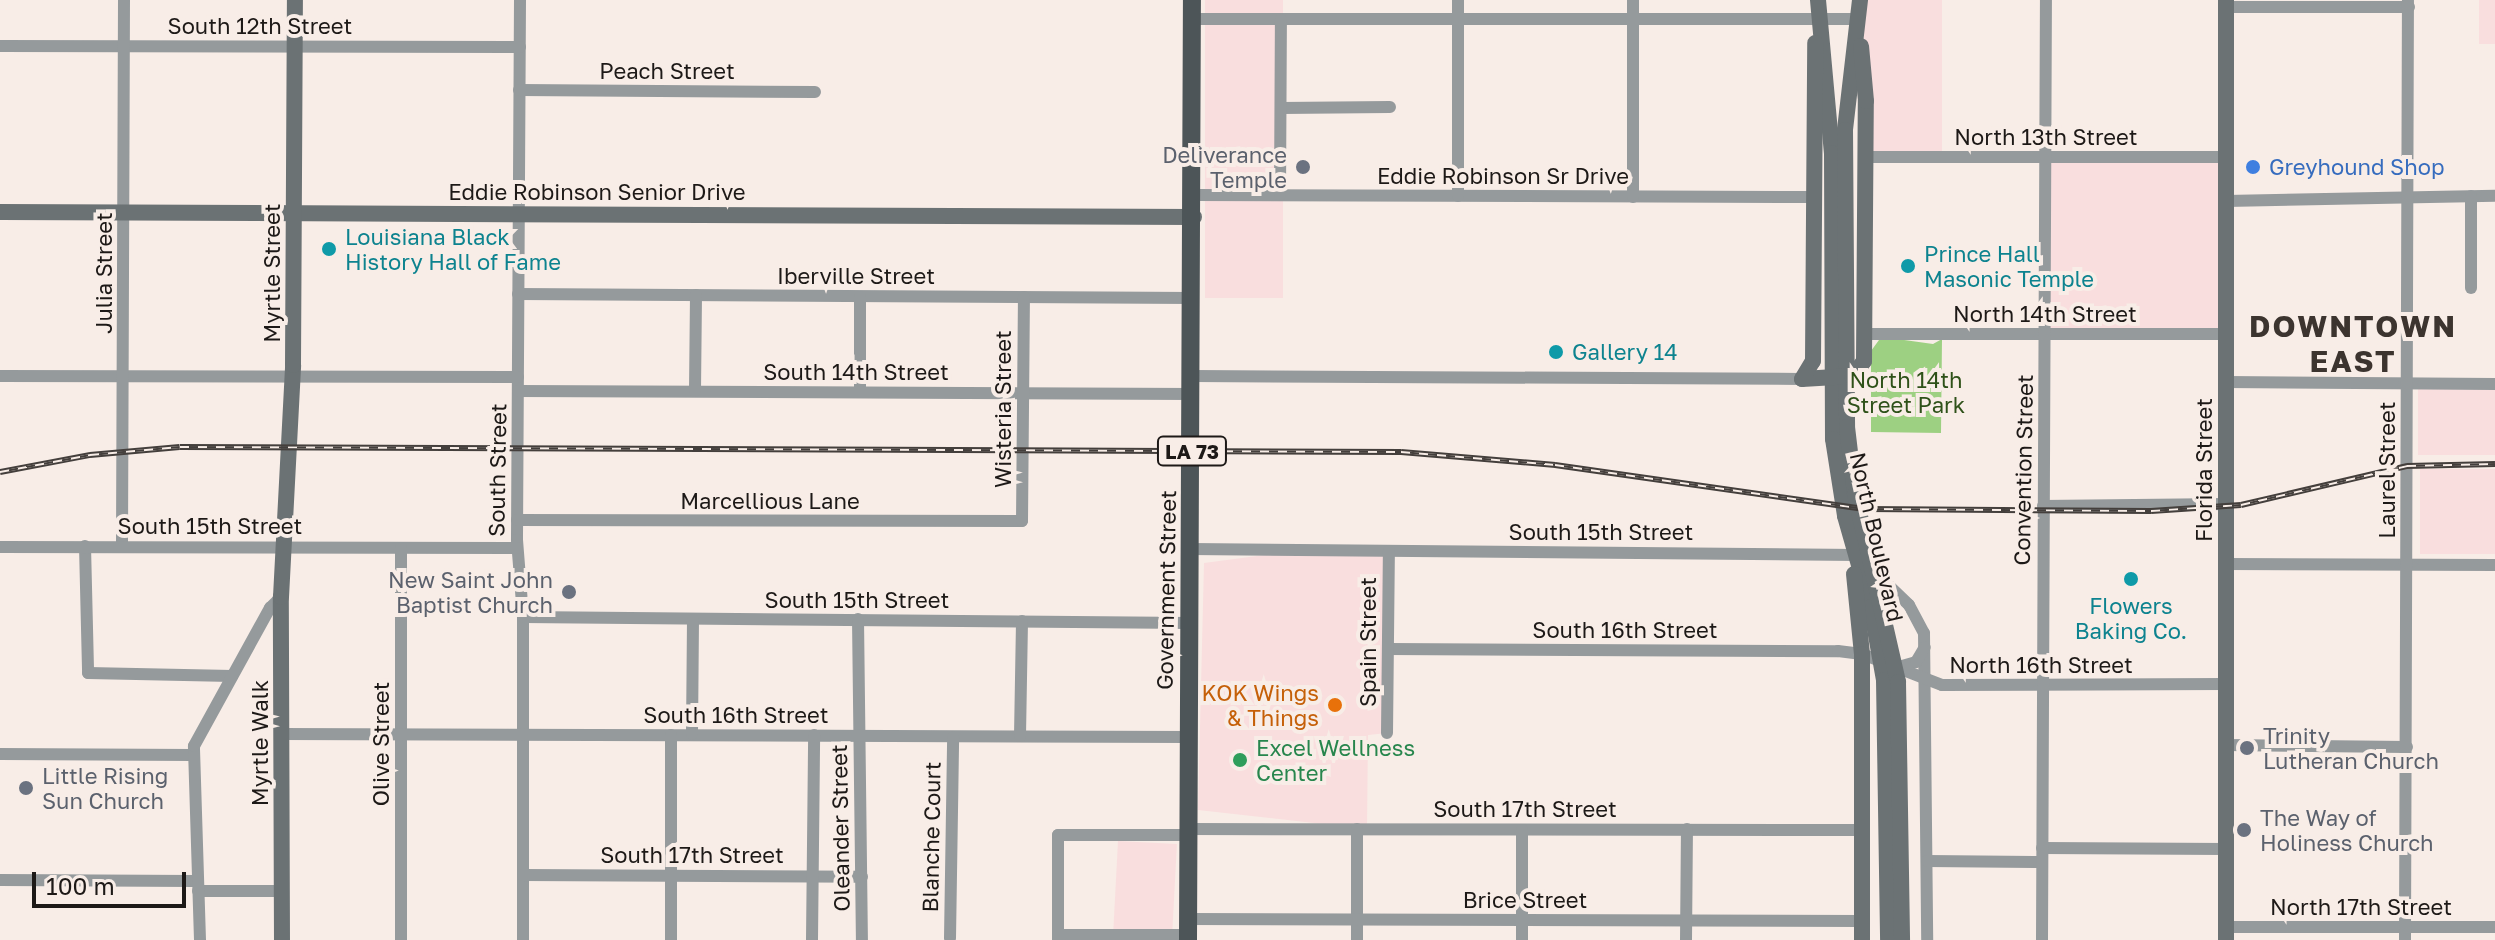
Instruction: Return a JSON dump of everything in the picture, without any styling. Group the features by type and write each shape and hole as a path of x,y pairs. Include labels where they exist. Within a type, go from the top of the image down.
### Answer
{"main road":[{"name":"Government Street","path":"1188,931 1194,217 1192,9"}],"street":[{"name":"Julia Street","path":"122,545 124,0"},
{"name":"Myrtle Street","path":"285,547 291,377 295,0"},
{"name":"South Street","path":"520,0 517,548 523,617 523,940"},
{"path":"1458,0 1458,196"},
{"path":"1633,0 1633,197"},
{"name":"North Boulevard","path":"1818,0 1818,18 1838,131 1848,446 1898,682 1895,846 1888,940"},
{"name":"North Boulevard","path":"1838,131 1860,0"},
{"name":"Convention Street","path":"2042,940 2046,0"},
{"path":"2226,4 2408,3"},
{"name":"Laurel Street","path":"2406,933 2408,3"},
{"name":"Florida Street","path":"2226,4 2226,933"},
{"path":"1192,9 1281,20 1859,19 1865,157 1864,361 1854,375 1802,379"},
{"path":"1802,379 1813,361 1818,18"},
{"path":"1280,195 1281,20"},
{"name":"South 12th Street","path":"0,46 520,47"},
{"name":"Peach Street","path":"519,90 815,92"},
{"path":"1281,108 1390,107"},
{"name":"North 13th Street","path":"1865,157 2226,157"},
{"name":"Eddie Robinson Sr Drive","path":"1194,195 1813,197"},
{"path":"2471,196 2471,288"},
{"path":"2226,201 2495,196"},
{"name":"Eddie Robinson Senior Drive","path":"0,212 1194,217"},
{"name":"Iberville Street","path":"518,294 1193,298"},
{"path":"695,391 696,295"},
{"path":"860,297 860,392"},
{"name":"Wisteria Street","path":"1022,521 1024,297"},
{"name":"North 14th Street","path":"1865,334 2226,334"},
{"name":"South 14th Street","path":"0,376 291,377 695,391 1024,394 1193,385 1802,379"},
{"path":"2226,382 2495,384"},
{"path":"2043,506 2226,504"},
{"name":"Marcellious Lane","path":"517,520 1022,521"},
{"path":"85,546 88,673 232,676"},
{"name":"South 15th Street","path":"0,547 517,548"},
{"name":"Myrtle Walk","path":"282,940 281,597 285,547"},
{"name":"Olive Street","path":"401,548 401,940"},
{"name":"South 15th Street","path":"1190,549 1851,554"},
{"name":"Spain Street","path":"1387,733 1389,551"},
{"path":"1851,554 1876,570 1909,605 1926,644 1927,940"},
{"name":"North Boulevard","path":"1851,554 1862,654 1862,940"},
{"path":"2226,564 2495,565"},
{"path":"200,940 193,755 232,676 270,608 281,597"},
{"name":"South 15th Street","path":"523,617 1190,623"},
{"name":"Oleander Street","path":"858,619 862,940"},
{"path":"692,734 693,620"},
{"path":"1020,736 1022,621"},
{"path":"1895,668 1919,659 1926,644"},
{"name":"South 16th Street","path":"1388,649 1862,654"},
{"name":"North 16th Street","path":"1862,654 1927,682 2041,686 2225,684"},
{"name":"South 16th Street","path":"282,734 1189,737"},
{"path":"671,735 671,940"},
{"path":"812,940 814,735"},
{"name":"Blanche Court","path":"950,938 953,737"},
{"path":"2226,745 2407,747"},
{"path":"0,754 193,755"},
{"path":"1357,829 1357,940"},
{"name":"South 17th Street","path":"1058,938 1058,835 1357,829 1862,830"},
{"path":"1686,940 1687,829"},
{"path":"1522,830 1522,940"},
{"name":"North Boulevard","path":"1895,846 1902,940"},
{"path":"1927,861 2226,849"},
{"name":"South 17th Street","path":"523,875 862,877"},
{"path":"0,880 282,891"},
{"name":"Brice Street","path":"1058,938 1357,920 1862,921"},
{"name":"North 17th Street","path":"2226,933 2406,933 2495,927"}],"shaded area":[{"path":"1205,0 1283,0 1283,298 1205,298"},
{"path":"1860,0 1942,0 1942,157 1860,157"},
{"path":"2479,0 2495,0 2495,44 2479,44"},
{"path":"2044,157 2226,157 2226,334 2044,334"},
{"path":"2418,389 2495,389 2495,455 2418,455"},
{"path":"2420,469 2495,469 2495,554 2420,554"},
{"path":"1303,550 1389,551 1387,733 1368,735 1367,829 1198,810 1204,563"},
{"path":"1118,841 1177,844 1172,934 1113,931"}],"green space":[{"name":"North 14th Street Park","path":"1942,339 1941,433 1871,432 1871,351 1879,340 1933,344"}],"railway":[{"path":"0,472 90,455 180,447 1401,452 1555,465 1866,509 2151,511 2241,505 2407,466 2495,464"}],"place":[{"name":"Deliverance Temple","path":"1303,167"},
{"name":"Greyhound Shop","path":"2253,167"},
{"name":"Louisiana Black History Hall of Fame","path":"329,249"},
{"name":"Prince Hall Masonic Temple","path":"1908,266"},
{"name":"Gallery 14","path":"1556,352"},
{"name":"Flowers Baking Co.","path":"2131,579"},
{"name":"New Saint John Baptist Church","path":"569,592"},
{"name":"KOK Wings & Things","path":"1335,705"},
{"name":"Trinity Lutheran Church","path":"2247,748"},
{"name":"Excel Wellness Center","path":"1240,760"},
{"name":"Little Rising Sun Church","path":"26,788"},
{"name":"The Way of Holiness Church","path":"2244,830"}],"district":[{"name":"DOWNTOWN EAST","path":"2353,343"}]}
